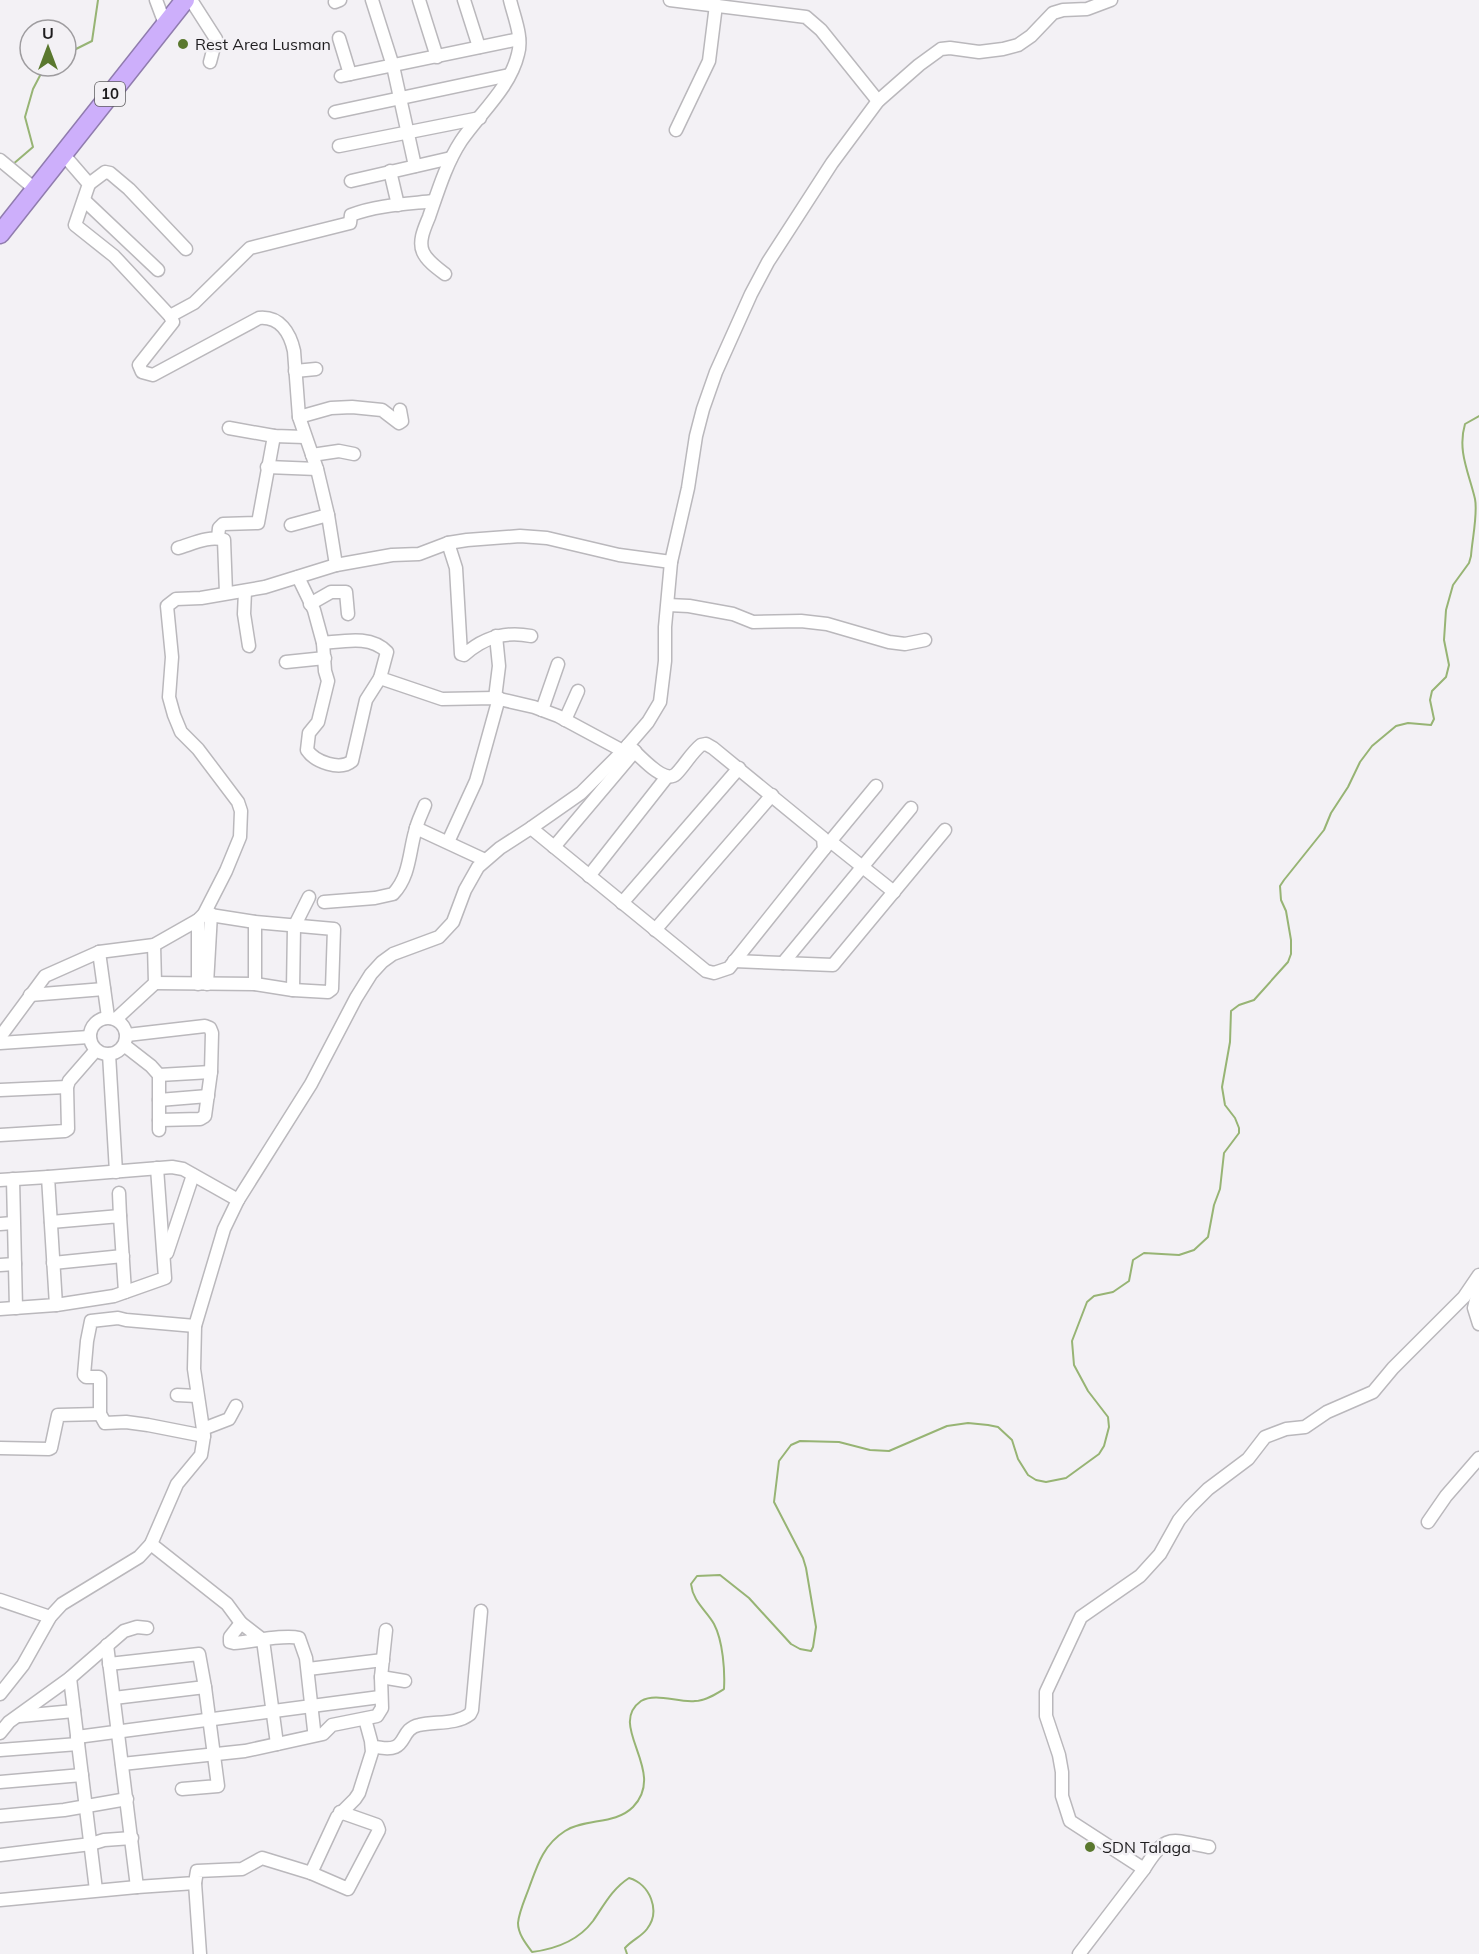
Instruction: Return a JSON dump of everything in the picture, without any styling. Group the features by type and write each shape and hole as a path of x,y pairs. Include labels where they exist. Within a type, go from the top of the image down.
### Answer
{"highway":[{"name":"10","path":"0,234 185,0"}],"street":[{"path":"156,0 165,24"},
{"path":"191,0 216,39 210,62"},
{"path":"372,0 393,66 415,166"},
{"path":"418,0 437,57"},
{"path":"464,0 479,47"},
{"path":"445,274 433,266 423,253 421,244 434,201 451,158 509,75 519,53 519,39 510,0"},
{"path":"515,22 520,0"},
{"path":"670,0 798,15 812,20 878,101"},
{"path":"554,847 629,749 660,702 671,562 703,409 716,372 768,262 826,173 878,101 918,65 941,49 979,52 1018,45 1031,36 1053,13 1063,10 1087,9 1111,0"},
{"path":"676,130 709,62 716,5"},
{"path":"339,38 346,75 519,39"},
{"path":"335,112 509,75"},
{"path":"339,146 480,118"},
{"path":"63,154 89,184"},
{"path":"351,181 451,158"},
{"path":"0,160 35,189"},
{"path":"390,171 398,205"},
{"path":"186,249 129,189 110,173 105,172 89,184 75,225 114,255 170,316 172,325 139,365 142,372 149,375 157,374 255,320 264,318 281,324 286,331 292,341 299,417 317,469 328,515 336,566"},
{"path":"84,200 158,270"},
{"path":"170,316 194,303 250,248 350,223 351,215 354,214 398,205 434,201"},
{"path":"295,371 316,369"},
{"path":"299,417 331,408 352,407 382,411 399,423 402,421 400,410"},
{"path":"229,428 274,436 305,437"},
{"path":"218,538 219,528 223,524 258,523 274,436"},
{"path":"312,455 339,451 354,454"},
{"path":"267,467 317,469"},
{"path":"291,525 328,515"},
{"path":"203,984 204,916 240,837 241,811 238,802 198,749 182,732 174,715 169,697 172,657 167,606 176,599 201,598 226,592 245,591 336,566 392,555 419,554 448,543 520,536 548,538 619,555 671,562"},
{"path":"178,548 218,538 224,540 226,592"},
{"path":"448,543 456,568 461,654 464,655 480,642 496,636 510,634 531,636"},
{"path":"298,578 314,610 323,644 328,681 318,723 309,733 307,748 309,754 316,760 345,765 352,761 366,700 380,678 387,652 376,643 356,640 323,644"},
{"path":"245,591 244,614 249,646"},
{"path":"310,604 331,592 346,592 348,614"},
{"path":"668,605 689,606 733,614 753,622 801,621 827,624 889,642 905,644 925,640"},
{"path":"448,842 476,781 497,698 499,666 496,636"},
{"path":"286,662 325,658"},
{"path":"542,710 558,664"},
{"path":"380,678 442,699 497,698 542,710 629,749 666,778 671,778 677,773 695,750 706,744 818,832 827,845 863,867 894,892"},
{"path":"565,720 578,690"},
{"path":"0,1694 23,1665 51,1617 67,1601 139,1557 151,1544 179,1480 201,1455 204,1433 194,1369 195,1326 224,1229 238,1200 311,1084 371,974 393,954 439,937 453,922 465,890 484,860 581,793 629,749"},
{"path":"622,903 739,768"},
{"path":"589,876 666,778"},
{"path":"531,828 706,971 714,973 729,968 876,786"},
{"path":"655,930 772,795"},
{"path":"324,902 375,898 393,894 405,878 416,828 425,805"},
{"path":"783,963 911,808"},
{"path":"416,828 484,860"},
{"path":"734,961 833,965 945,830"},
{"path":"293,990 294,927 309,897"},
{"path":"0,1036 45,976 99,952 154,945 204,916 294,927 331,928 335,932 332,989 328,992 293,990 255,984 155,983 112,1018"},
{"path":"255,922 255,984"},
{"path":"154,945 155,983"},
{"path":"99,952 104,989 112,1018"},
{"path":"30,994 104,989"},
{"path":"126,1040 120,1050 109,1054 96,1050 89,1037 94,1023 101,1018 112,1018 124,1026 126,1040 159,1075 159,1125 204,1117 211,1072 212,1033 208,1027 126,1040"},
{"path":"0,1043 89,1037"},
{"path":"0,1135 68,1129 66,1087 96,1050"},
{"path":"109,1054 116,1172"},
{"path":"159,1075 211,1072"},
{"path":"0,1090 66,1087"},
{"path":"159,1100 208,1096"},
{"path":"16,1308 15,1264 6,1224 6,1180 172,1167 193,1174 238,1200"},
{"path":"0,1309 56,1305 114,1296 165,1278 157,1168"},
{"path":"165,1260 193,1174"},
{"path":"48,1178 56,1305"},
{"path":"119,1193 125,1293"},
{"path":"51,1222 120,1215"},
{"path":"53,1263 123,1256"},
{"path":"0,1265 15,1264"},
{"path":"1144,1869 1070,1821 1062,1796 1060,1765 1046,1716 1046,1692 1081,1617 1140,1576 1160,1554 1179,1520 1190,1507 1208,1489 1248,1459 1265,1437 1286,1428 1305,1427 1327,1412 1373,1392 1393,1368 1464,1297 1479,1275"},
{"path":"1479,1288 1474,1308 1479,1324"},
{"path":"195,1326 121,1318 91,1321 84,1375 100,1378 100,1414 107,1424 126,1422 204,1433 229,1419 236,1406"},
{"path":"177,1395 197,1396"},
{"path":"0,1448 49,1449 58,1415 100,1414"},
{"path":"1428,1522 1446,1496 1479,1458"},
{"path":"151,1544 227,1604 241,1623 263,1640 277,1744"},
{"path":"0,1600 51,1617"},
{"path":"372,1746 387,1750 394,1748 415,1726 451,1720 470,1714 481,1611"},
{"path":"241,1623 230,1637 230,1642 299,1638 303,1644 308,1669 314,1730"},
{"path":"0,1733 9,1722 70,1678 130,1628 147,1628"},
{"path":"122,1764 214,1754 277,1744 323,1734 332,1725 379,1714 382,1707 381,1677 386,1630"},
{"path":"107,1645 138,1887"},
{"path":"109,1664 199,1654 218,1786 182,1789"},
{"path":"308,1669 382,1660"},
{"path":"381,1677 405,1681"},
{"path":"70,1678 96,1890"},
{"path":"114,1698 205,1687"},
{"path":"0,1750 381,1697"},
{"path":"19,1716 74,1711"},
{"path":"311,1873 340,1812 355,1799 358,1793 372,1752 365,1719"},
{"path":"0,1782 82,1775"},
{"path":"0,1816 34,1814 127,1798"},
{"path":"200,1954 195,1883 197,1871 242,1869 262,1858 311,1873 348,1889 379,1830 377,1825 340,1812"},
{"path":"0,1855 132,1838"},
{"path":"1079,1954 1162,1844 1169,1841 1209,1847"},
{"path":"0,1900 195,1883"}],"waterway":[{"path":"78,48 92,41 98,0"},
{"path":"12,165 33,147 25,117 39,78"},
{"path":"627,1954 625,1948 647,1929 653,1914 648,1892 643,1886 629,1878 613,1892 581,1934 550,1949 532,1952 519,1931 521,1910 542,1856 557,1837 573,1827 618,1817 626,1813 642,1793 644,1779 642,1764 630,1723 632,1711 641,1701 653,1697 699,1701 724,1689 720,1639 714,1624 692,1590 691,1584 697,1576 720,1575 749,1598 791,1644 811,1651 816,1627 806,1568 774,1502 779,1461 791,1445 800,1441 839,1442 870,1450 889,1451 947,1426 968,1423 988,1425 998,1427 1012,1440 1018,1459 1028,1475 1046,1482 1066,1478 1099,1454 1104,1446 1109,1427 1108,1417 1088,1391 1074,1365 1072,1341 1087,1302 1094,1296 1113,1292 1129,1281 1133,1260 1144,1253 1179,1255 1194,1250 1208,1237 1214,1205 1220,1189 1224,1153 1239,1133 1235,1118 1225,1105 1222,1087 1230,1042 1231,1011 1239,1005 1254,1000 1288,962 1291,954 1291,940 1286,911 1281,900 1280,886 1324,830 1360,762 1372,746 1396,726 1408,723 1431,725 1434,719 1430,700 1432,691 1446,677 1449,665 1444,640 1446,610 1453,585 1469,563 1475,519 1476,505 1463,453 1463,434 1465,424 1479,416"}],"place":[{"name":"Rest Area Lusman","path":"183,44"},
{"name":"SDN Talaga","path":"1090,1847"}]}
